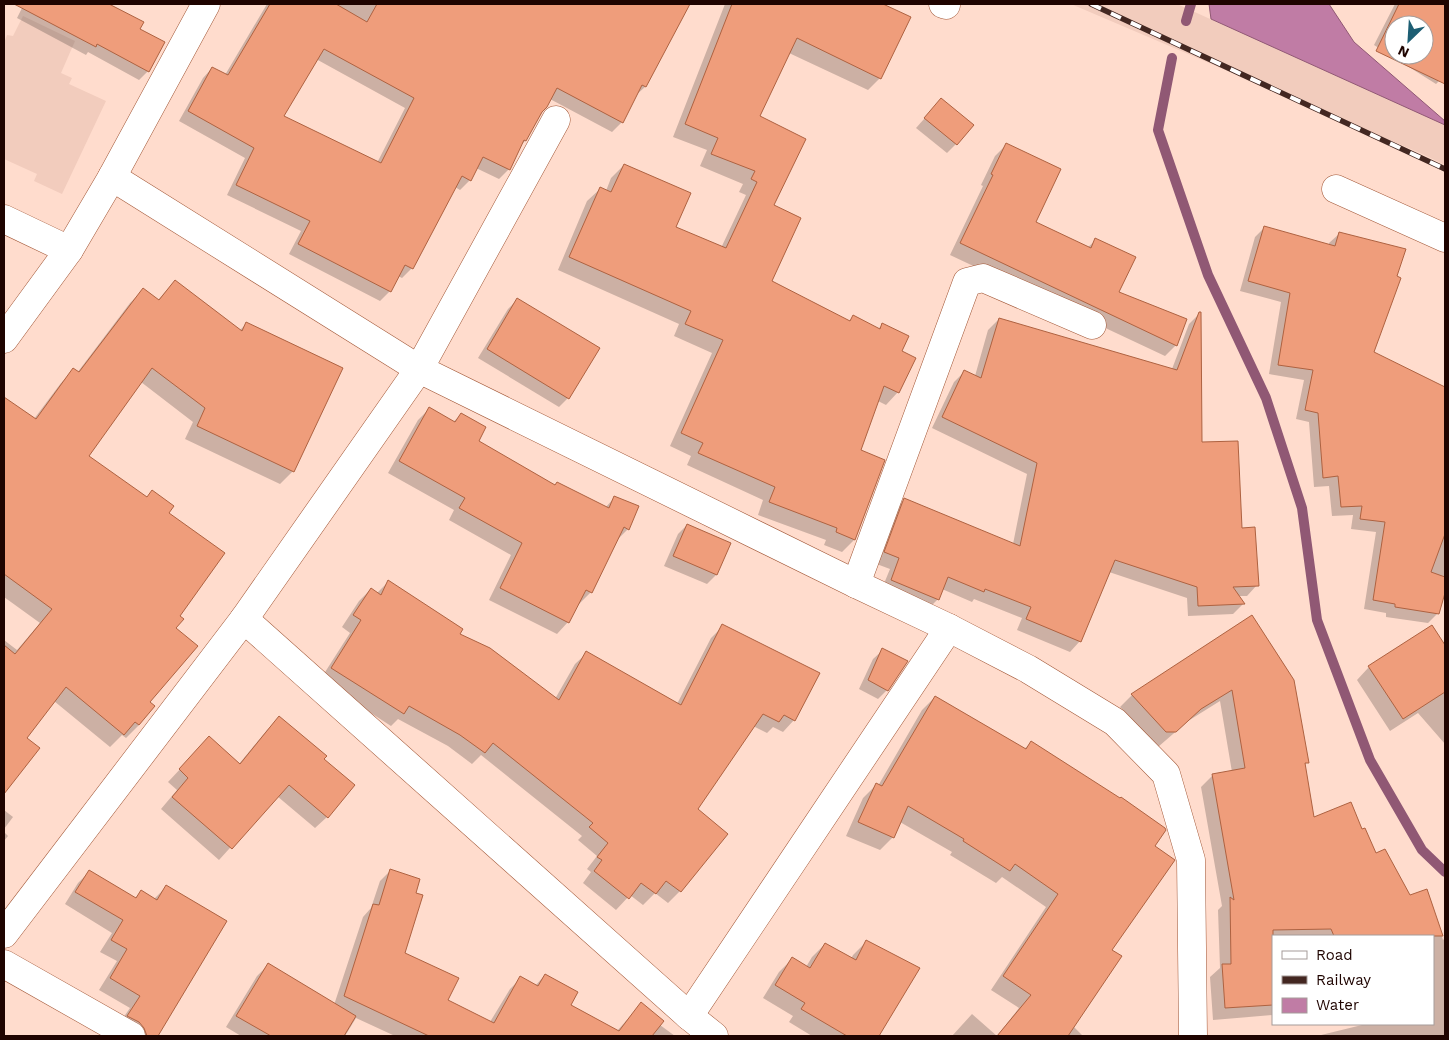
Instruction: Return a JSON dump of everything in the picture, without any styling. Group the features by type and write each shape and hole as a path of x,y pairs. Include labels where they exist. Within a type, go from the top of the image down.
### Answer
{"street":[{"path":"4,340 69,250 112,178 206,4"},
{"path":"4,934 244,619 419,369 556,120"},
{"path":"112,178 419,369 949,628 1028,669 1114,722 1166,774 1191,860 1193,1036"},
{"path":"1336,189 1445,238"},
{"path":"4,219 69,250"},
{"path":"856,584 968,282 983,278 1092,325"},
{"path":"244,619 689,1016 714,1036"},
{"path":"689,1016 949,628"},
{"path":"4,964 131,1036"}],"shaded area":[{"path":"1071,4 1177,4 1445,125 1445,165 1420,153"},
{"path":"23,16 75,41 61,73 72,78 69,84 106,101 62,194 34,181 37,174 4,159 4,43 7,35 13,36"}],"water":[{"path":"1209,4 1329,4 1354,42 1445,121 1445,125 1211,19"}],"building":[{"path":"14,4 109,4 144,22 140,29 165,42 149,72 97,44 96,47"},
{"path":"270,4 336,4 367,22 377,4 690,4 646,87 642,85 623,123 557,88 526,141 524,140 510,170 483,157 471,181 462,176 413,269 405,265 391,292 298,244 310,221 236,185 254,148 188,111 212,67 228,75","holes":["324,49 414,98 381,163 284,116"]},
{"path":"732,4 883,4 911,17 881,79 797,38 760,116 806,139 774,205 801,218 772,281 850,321 853,315 880,329 882,323 909,336 902,351 916,358 899,393 884,386 861,450 885,460 855,540 836,532 837,528 769,502 775,487 698,453 703,443 681,433 723,340 685,324 691,311 569,257 600,187 611,192 624,164 691,193 676,227 726,248 757,182 751,179 755,171 711,154 718,138 685,124"},
{"path":"1399,4 1445,4 1445,84 1405,65 1434,65 1434,15 1394,15"},
{"path":"1384,35 1384,55 1376,51"},
{"path":"941,98 974,125 957,145 924,118"},
{"path":"1006,143 1061,169 1036,222 1091,248 1095,238 1136,257 1119,292 1187,319 1177,346 960,243 993,175 991,174"},
{"path":"1264,226 1335,246 1339,232 1406,249 1397,276 1401,278 1374,352 1445,387 1445,534 1431,572 1445,577 1445,593 1439,614 1395,607 1395,604 1373,600 1385,522 1360,519 1362,506 1341,507 1338,476 1323,478 1318,413 1305,410 1313,370 1278,365 1290,293 1248,281"},
{"path":"175,280 242,331 246,322 343,368 294,472 197,426 205,408 152,368 89,456 147,497 152,490 174,506 169,513 225,553 180,616 184,619 176,628 198,646 150,702 155,706 139,725 135,722 124,735 66,687 27,738 40,748 4,794 4,645 15,654 52,609 4,574 4,397 36,419 73,368 79,372 143,288 159,300"},
{"path":"517,298 600,348 569,399 487,349"},
{"path":"1199,312 1201,312 1202,442 1238,441 1242,528 1255,527 1259,586 1233,587 1245,604 1198,606 1197,587 1115,560 1081,642 1026,619 1031,607 985,589 984,592 948,577 939,600 891,580 899,558 884,552 904,498 1020,546 1037,463 942,417 964,370 981,378 999,318 1177,370"},
{"path":"429,407 455,422 461,413 486,427 479,441 555,485 557,482 609,508 614,496 639,506 629,530 624,527 592,593 586,590 569,623 500,588 522,543 459,508 465,498 399,461"},
{"path":"687,524 731,543 717,575 673,556"},
{"path":"388,580 463,629 460,634 490,648 559,700 586,651 681,705 722,624 820,673 795,721 784,715 779,722 763,714 698,809 728,834 681,892 666,881 656,894 641,883 629,899 594,871 602,860 597,857 608,843 589,827 593,823 493,743 485,753 460,735 409,706 404,714 331,668 361,620 353,615 371,588 381,595"},
{"path":"1252,615 1294,680 1309,763 1305,763 1314,817 1351,802 1362,829 1365,828 1376,853 1385,849 1410,895 1427,889 1443,936 1334,935 1331,929 1273,930 1272,1005 1225,1008 1222,964 1231,964 1230,897 1234,900 1212,774 1245,768 1232,690 1201,709 1176,732 1166,732 1131,694"},
{"path":"1432,625 1445,645 1445,692 1403,719 1368,666"},
{"path":"882,648 908,661 888,691 868,680"},
{"path":"935,696 1026,749 1031,741 1121,797 1166,830 1155,846 1175,860 1112,950 1122,956 1068,1036 997,1036 1031,995 1003,976 1058,894 1015,864 1010,871 963,841 964,839 908,806 894,838 858,822 876,783 882,786"},
{"path":"279,716 327,756 324,759 355,785 328,818 289,785 232,849 172,797 188,778 179,769 209,736 240,764"},
{"path":"390,869 420,879 416,893 423,895 405,953 459,978 448,1000 494,1023 520,976 538,986 545,974 578,992 571,1005 619,1031 641,1002 664,1021 652,1036 429,1036 344,996 373,904 379,905"},
{"path":"89,870 136,898 141,890 157,900 166,885 227,921 158,1036 147,1036 139,1022 127,1016 140,996 110,978 127,949 111,940 123,920 75,892"},
{"path":"866,940 920,968 879,1036 847,1036 801,1009 805,1003 775,985 792,957 810,968 825,943 856,960"},
{"path":"268,963 356,1016 344,1036 271,1036 236,1016"}],"waterway":[{"path":"1186,21 1191,4"},
{"path":"1172,58 1158,130 1208,275 1266,398 1302,508 1317,620 1370,760 1422,850 1445,872"}],"railway":[{"path":"1091,4 1445,169"}]}
